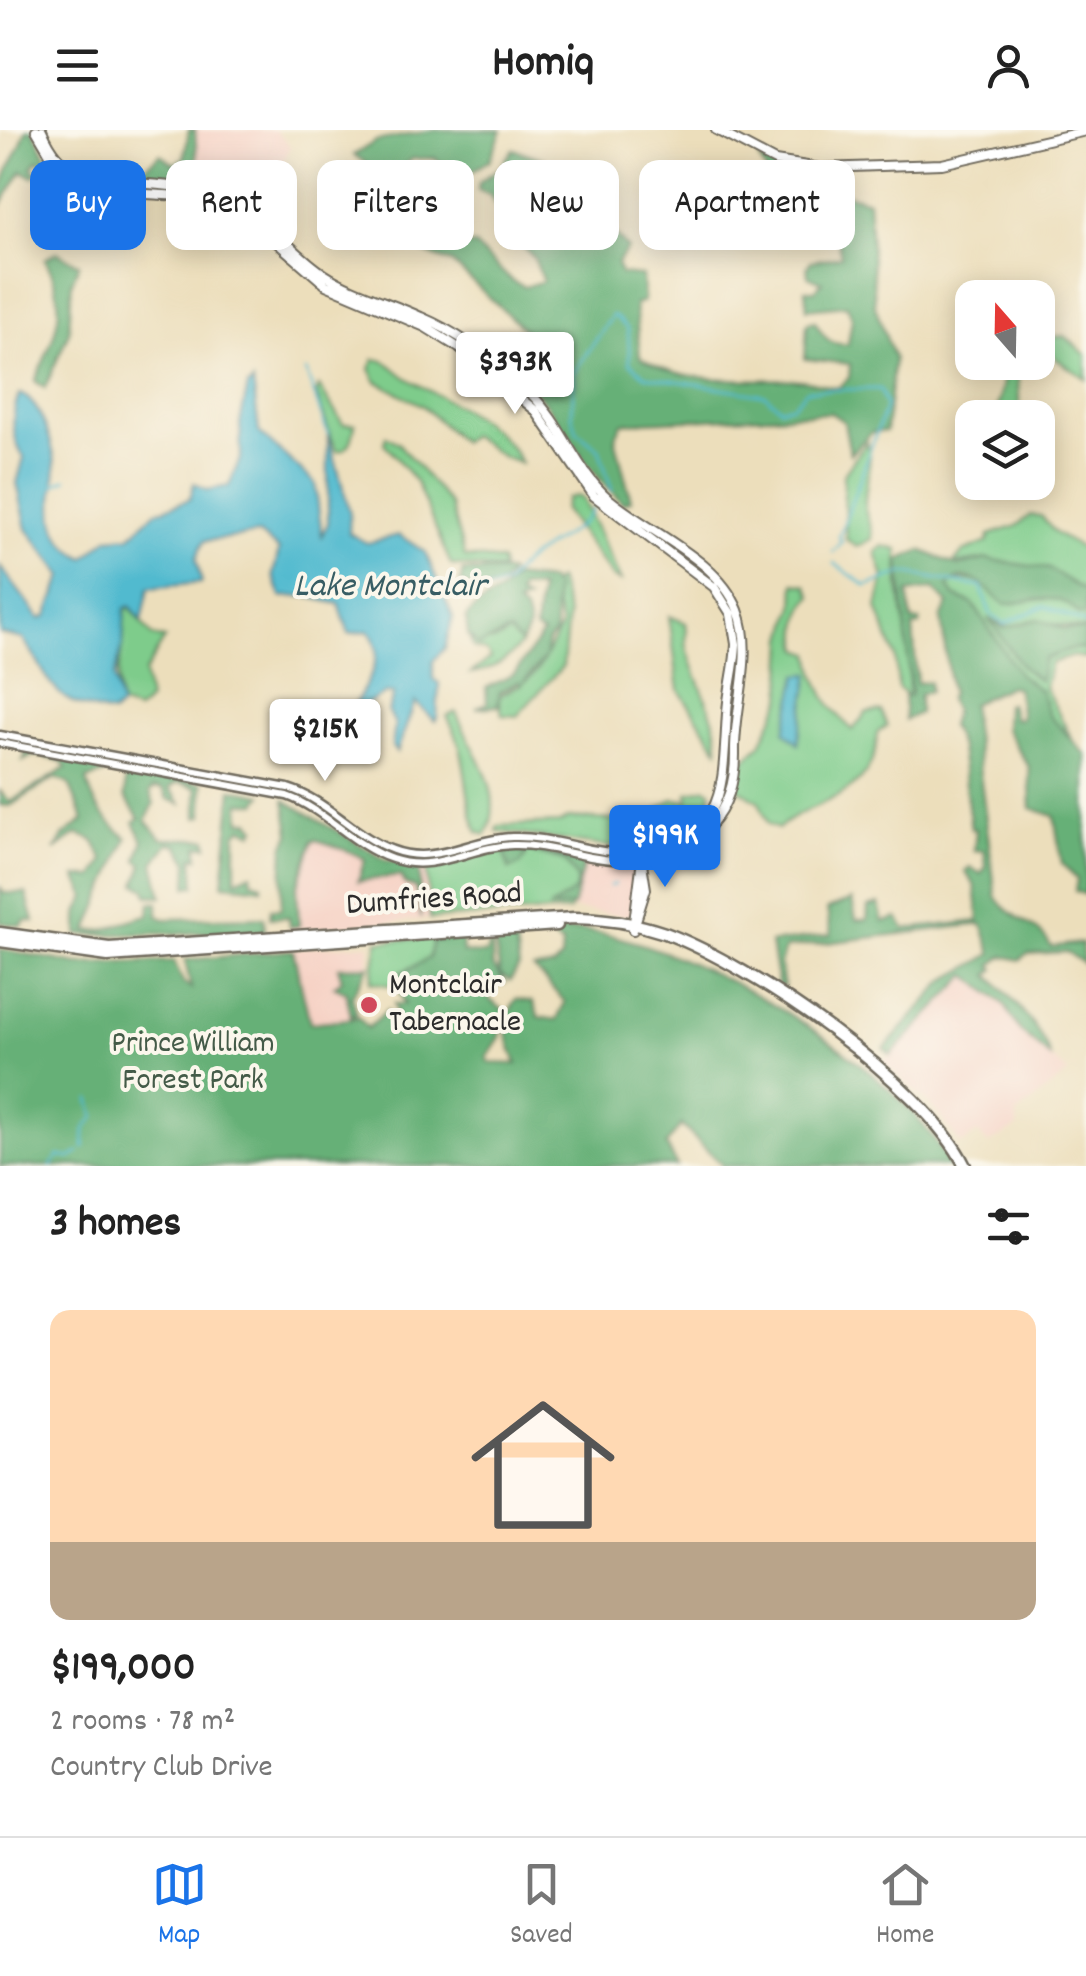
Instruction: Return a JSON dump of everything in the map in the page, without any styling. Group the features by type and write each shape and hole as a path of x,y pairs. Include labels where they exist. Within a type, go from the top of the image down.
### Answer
{"highway":[{"path":"641,911 644,921 659,931"},
{"name":"Dumfries Road","path":"0,941 89,956 567,924 659,931 747,981 856,1056 927,1121 962,1166"},
{"name":"Dumfries Road","path":"634,927 747,981"},
{"name":"Dumfries Road","path":"0,933 90,948 179,948"}],"main road":[{"path":"39,130 52,159 82,183 112,192 181,196 236,216 268,235 319,280 433,332 510,386 535,410 594,496 720,594 734,627 738,667 727,707 726,771 718,802 690,834 641,855"},
{"path":"716,130 775,161 820,168 942,164 1086,131"},
{"path":"726,130 775,156 814,163 942,158 1068,130"},
{"path":"634,927 646,883 641,855"},
{"path":"634,927 641,855"}],"street":[{"path":"0,735 296,790 378,844 410,855 439,854 510,836 606,854 641,855"},
{"path":"0,744 287,796 307,804 376,852 406,862 434,864 509,845 608,863 641,855"}],"shaded area":[{"path":"194,130 275,130 290,146 284,160 192,160"},
{"path":"290,805 374,857 426,867 430,919 290,931"},
{"path":"584,863 637,863 639,881 631,917 572,909"},
{"path":"370,944 369,967 351,1000 355,1024 311,1030 293,948"},
{"path":"967,975 1004,1004 1020,1032 1069,1073 1017,1114 1017,1128 988,1144 978,1133 961,1144 933,1107 883,1062"}],"green space":[{"path":"26,130 33,130 48,160 30,160 30,175 22,171 0,207 6,176"},
{"path":"189,130 195,130 197,160 181,160"},
{"path":"433,130 502,130 490,160 474,170 474,160 361,160 354,155 376,141"},
{"path":"513,149 546,160 505,160"},
{"path":"160,154 168,160 166,182 146,180 146,166"},
{"path":"494,172 494,202 490,195 478,190 479,182"},
{"path":"855,197 868,201 875,306 894,359 886,431 872,432 850,454 844,422 831,413 622,423 615,438 631,500 623,503 597,476 532,388 558,358 551,336 527,332 452,263 425,250 474,250 474,245 512,281 525,287 543,281 526,250 619,250 619,239 628,249 617,263 620,274 642,276 644,301 635,304 640,357 677,373 800,380 838,388 849,378 850,364 805,359 807,323 815,321 831,342 848,344 852,318 847,305 807,309 805,290 815,290 822,282 808,276 807,267 811,261 841,256 840,250 855,250"},
{"path":"57,252 79,264 72,281 69,332 45,388 35,381 54,334 59,307 45,259"},
{"path":"1065,336 1086,355 1086,379 1055,358 1055,337"},
{"path":"374,359 388,363 486,424 512,448 521,463 503,457 471,435 461,442 423,406 376,381 370,369"},
{"path":"1004,380 1018,380 1019,400 1000,400"},
{"path":"319,386 343,424 355,424 351,442 342,450 337,451 316,394"},
{"path":"386,436 398,443 450,504 465,557 501,561 502,570 451,565 416,482 384,443"},
{"path":"867,441 870,457 865,507 872,539 857,547 846,539 843,475"},
{"path":"567,498 582,498 621,581 613,578 564,510"},
{"path":"1030,515 1041,516 1055,533 1086,551 1086,592 1049,569 986,559 953,564 963,552 988,542 989,535 1017,526"},
{"path":"883,546 898,550 899,588 908,640 909,698 898,688 895,656 877,608 884,578 876,552"},
{"path":"921,550 958,566 986,559 1049,569 1086,592 1086,613 1079,615 1054,599 1005,604 979,583 964,577 948,586 954,596 973,604 1019,674 1041,691 1049,715 1086,755 1086,895 1075,891 1077,879 1062,864 1054,816 1031,808 1029,767 1005,729 1006,705 1010,704 1014,719 1021,718 1017,688 1010,686 971,704 996,896 1009,911 1047,939 1051,947 1082,943 1084,964 1067,952 1027,954 1020,960 1003,956 992,965 995,969 989,975 1033,1025 1050,1057 1020,1031 1004,1004 967,975 891,1055 884,1049 944,981 992,954 982,924 785,948 780,964 784,986 778,986 771,943 831,935 827,909 852,900 856,920 867,920 868,907 879,904 883,922 898,918 905,929 979,921 975,886 965,871 970,867 981,874 986,867 984,850 974,851 976,829 971,829 960,748 950,726 954,711 948,699 951,694 941,618 948,604 934,589 908,593 912,621 920,621 920,625 913,627 917,683 929,682 930,691 919,695 919,713 905,720 904,695 909,697 911,693 899,560"},
{"path":"463,571 510,573 501,584 482,588 460,583"},
{"path":"514,577 549,581 555,588 555,634 548,641 545,658 521,685 518,682 500,692 498,706 476,708 487,703 486,688 514,674 543,634 535,630 540,589 521,588 518,595 527,600 516,604 525,612 529,627 521,644 509,632 478,646 468,634 466,618"},
{"path":"558,580 568,615 563,666 517,716 502,715 499,697 533,675 561,627 551,584"},
{"path":"971,580 987,585 997,599 1051,599 1070,606 1079,615 1086,613 1086,630 1032,620 1009,628 990,620 1023,668 1036,677 1045,659 1076,648 1086,649 1086,658 1073,656 1051,663 1045,687 1074,743 1049,715 1041,691 1019,675 1003,653 973,604 954,596 948,586 951,581"},
{"path":"795,583 807,585 812,596 800,621 800,649 811,653 816,676 830,705 853,730 866,713 881,711 887,726 877,733 874,755 854,785 778,829 768,824 759,802 736,787 741,763 761,744 782,699 785,638 794,606"},
{"path":"129,606 152,636 165,639 144,673 149,700 138,711 121,706 118,689 123,618"},
{"path":"669,616 686,623 690,659 715,725 718,749 679,690"},
{"path":"988,618 1003,628 1038,619 1064,629 1085,630 1086,649 1076,648 1044,659 1040,681 1023,668"},
{"path":"510,630 521,644 516,650 493,667 471,673 491,658 486,651 473,648 468,634 471,641 487,642"},
{"path":"456,712 490,787 492,818 486,835 478,832 475,825 463,758 447,716"},
{"path":"27,750 106,765 106,773 87,780 89,789 102,813 127,838 88,930 104,930 149,915 150,903 158,903 158,916 165,919 264,917 265,932 78,935 78,913 86,897 76,877 94,877 104,861 93,840 77,834 55,850 63,836 84,820 69,784 55,778 10,806 0,805 0,791 10,802 66,768 62,761 34,755 23,761"},
{"path":"126,769 138,778 157,775 203,783 203,816 197,817 197,788 178,782 170,788 181,804 168,799 163,789 154,788 150,792 154,804 146,820 162,839 207,839 208,846 198,846 198,858 193,857 195,886 187,887 188,862 178,845 169,843 154,863 162,896 148,896 146,889 136,884 143,864 137,860 143,841 134,822 139,818 125,797"},
{"path":"706,788 711,791 710,806 688,830 673,838 625,849 497,831 498,826 559,823 569,818 617,820 651,814 673,799 689,801 688,793"},
{"path":"232,789 263,795 257,803 240,803 241,821 250,821 256,828 253,833 243,828 236,834 236,880 251,873 252,881 262,884 262,888 223,884"},
{"path":"285,800 386,860 419,867 421,918 415,887 406,885 400,876 358,881 365,859 313,840 297,888 299,926 290,927 289,917 270,918 271,909 281,909 284,847 290,834"},
{"path":"501,847 532,848 583,861 569,911 430,919 426,866"},
{"path":"524,849 584,863 573,906 549,908 576,890 577,879 565,861 528,851 521,864 509,869 503,850"},
{"path":"0,886 3,893 26,893 34,921 24,921 22,926 0,923"},
{"name":"Prince William Forest Park","path":"580,930 626,939 678,957 788,1014 841,1049 887,1087 925,1127 950,1166 723,1166 681,1125 666,1145 677,1166 0,1166 0,949 78,964 174,961 183,982 191,988 185,960 293,950 310,1023 359,1018 368,1028 387,1010 390,1015 397,1014 394,1004 405,1004 398,990 401,974 429,958 433,941 462,938 463,953 486,954 491,937 493,966 505,983 486,989 490,1000 505,1011 500,1037 487,1058 490,1063 517,1064 507,1031 511,1009 516,999 533,1002 539,1017 557,1020 565,1002 534,969 553,967 561,959 562,944 550,937 556,931"},
{"path":"515,935 519,967 510,981 500,974 494,937"},
{"path":"463,936 433,941 429,958 398,974 393,986 371,982 378,941"},
{"path":"369,966 352,996 357,1015 351,1016 346,992 334,986 342,980 338,967"}],"water":[{"name":"Lake Montclair","path":"253,382 259,432 315,483 322,535 328,523 328,434 350,513 349,533 367,543 399,535 425,552 453,617 445,648 433,661 433,679 439,683 437,718 435,721 415,702 397,752 392,747 395,724 388,711 394,694 386,693 350,713 375,662 374,641 368,631 349,634 339,604 304,596 281,597 273,575 279,550 259,534 204,541 196,559 202,583 149,588 142,621 130,606 125,608 123,644 114,678 121,706 112,714 64,697 48,680 23,639 0,634 0,566 40,619 47,616 63,576 27,529 17,483 24,457 14,427 20,394 35,407 51,443 56,468 55,524 65,543 85,558 108,538 130,536 155,512 190,499 194,483 207,490 229,486 241,456 240,423 248,386"},
{"path":"810,674 798,743 785,732 798,675"}],"waterway":[{"path":"612,491 599,449 577,432 572,415 574,372 613,315 628,329 630,363 646,376 765,395 780,408 793,405 807,390 880,389 886,406 839,537 842,542 833,552"},
{"path":"306,371 328,434"},
{"path":"52,486 67,479"},
{"path":"473,595 507,584 527,560 576,528 593,509"},
{"path":"834,563 866,586 904,573 981,587 991,615 1004,624 1044,606 1086,624"},
{"path":"610,886 615,884"},
{"path":"84,1148 85,1129 95,1117 90,1099"},
{"path":"51,1166 58,1156 70,1158 80,1152"}],"place":[{"name":"Montclair Tabernacle","path":"369,1005"}]}
